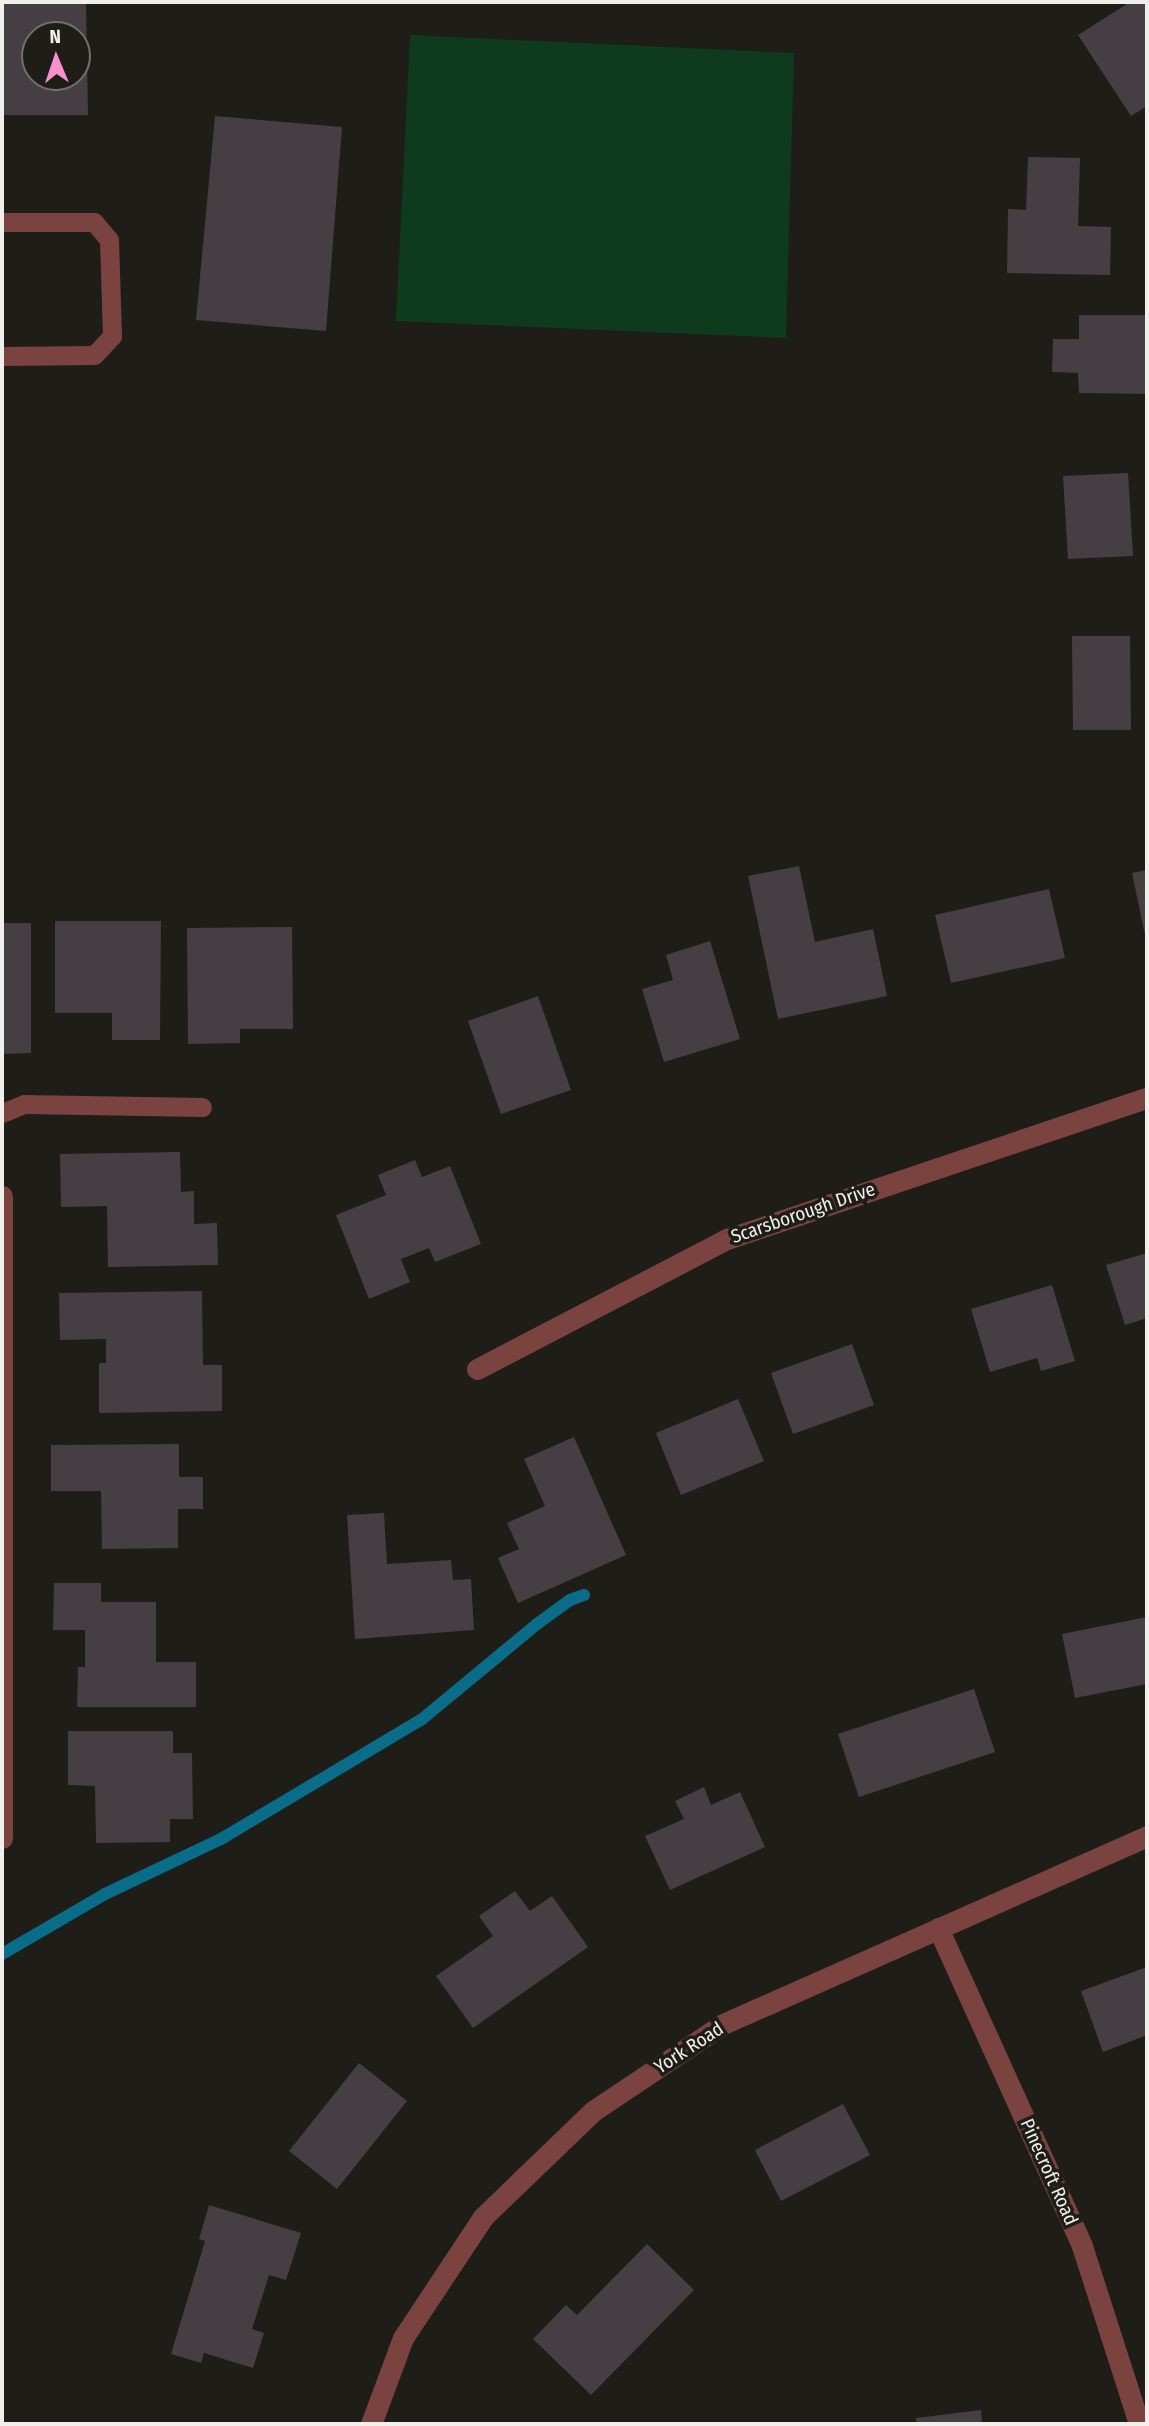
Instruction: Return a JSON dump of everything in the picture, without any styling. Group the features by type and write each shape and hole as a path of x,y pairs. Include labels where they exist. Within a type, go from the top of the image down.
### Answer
{"street":[{"name":"Scarsborough Drive","path":"477,1369 727,1239 1147,1098"},
{"path":"2,1196 2,1838"},
{"name":"York Road","path":"371,2424 403,2338 482,2217 593,2111 723,2024 1147,1836"},
{"name":"Pinecroft Road","path":"939,1928 1082,2246 1139,2424"}],"lane":[{"path":"2,222 94,222 109,240 112,336 94,355 2,356"},
{"path":"2,1113 24,1104 202,1107"}],"green space":[{"path":"410,35 794,53 786,338 396,321"}],"building":[{"path":"2,2 86,2 86,21 21,21 21,91 88,91 88,115 2,115"},
{"path":"1130,2 1147,2 1147,106 1131,116 1078,35"},
{"path":"215,116 342,127 326,331 196,320"},
{"path":"1028,157 1080,158 1078,226 1111,227 1110,275 1007,273 1008,209 1026,210"},
{"path":"1079,315 1147,315 1147,394 1079,393 1078,373 1052,372 1053,339 1079,339"},
{"path":"1128,473 1133,556 1068,559 1063,476"},
{"path":"1072,636 1130,636 1131,730 1073,730"},
{"path":"799,866 815,942 873,929 887,996 778,1019 748,876"},
{"path":"1147,870 1147,940 1146,940 1132,873"},
{"path":"1049,889 1065,958 951,983 935,915"},
{"path":"55,921 161,921 160,1040 112,1040 112,1013 55,1013"},
{"path":"2,923 31,923 31,1053 2,1054"},
{"path":"292,927 293,1029 240,1029 240,1043 188,1044 187,928"},
{"path":"710,941 740,1039 664,1062 642,989 673,980 666,955"},
{"path":"538,996 571,1090 501,1114 468,1021"},
{"path":"180,1152 181,1192 194,1191 194,1224 217,1223 218,1265 108,1267 107,1206 61,1207 60,1154"},
{"path":"415,1160 422,1177 450,1166 481,1244 435,1262 429,1248 401,1259 410,1282 369,1299 336,1215 386,1195 378,1175"},
{"path":"1147,1253 1147,1318 1125,1325 1106,1265"},
{"path":"1052,1285 1075,1361 1041,1371 1037,1358 990,1372 971,1309"},
{"path":"202,1291 203,1365 222,1365 222,1411 99,1413 99,1363 106,1363 106,1339 60,1340 59,1293"},
{"path":"852,1344 874,1405 793,1434 771,1373"},
{"path":"738,1399 764,1461 681,1495 656,1433"},
{"path":"574,1437 626,1555 518,1603 498,1558 519,1549 507,1523 545,1506 524,1459"},
{"path":"179,1444 179,1477 203,1477 203,1509 178,1509 178,1548 102,1549 101,1491 51,1491 51,1445"},
{"path":"384,1513 387,1564 451,1560 453,1580 471,1579 474,1630 355,1639 347,1515"},
{"path":"54,1583 101,1583 101,1602 156,1602 156,1662 196,1662 196,1707 77,1707 78,1667 85,1667 85,1630 53,1630"},
{"path":"1147,1617 1147,1684 1075,1698 1062,1634"},
{"path":"974,1689 995,1752 859,1797 838,1734"},
{"path":"68,1731 173,1731 173,1753 192,1753 193,1819 170,1819 170,1842 96,1843 95,1786 68,1785"},
{"path":"704,1787 711,1805 740,1792 765,1847 670,1890 645,1836 684,1819 675,1801"},
{"path":"515,1891 530,1911 552,1896 588,1947 473,2028 436,1976 493,1936 479,1916"},
{"path":"1147,1967 1147,2035 1103,2052 1081,1991"},
{"path":"359,2063 407,2101 337,2189 289,2151"},
{"path":"843,2104 870,2155 781,2201 755,2150"},
{"path":"209,2205 301,2233 286,2280 269,2275 252,2329 264,2333 253,2368 204,2353 201,2363 171,2354 205,2241 199,2239"},
{"path":"647,2244 694,2290 591,2395 533,2339 566,2305 577,2315"},
{"path":"981,2410 982,2424 917,2424 916,2418"}],"waterway":[{"path":"2,1954 105,1894 221,1839 421,1720 537,1624 570,1600 584,1595"}]}
